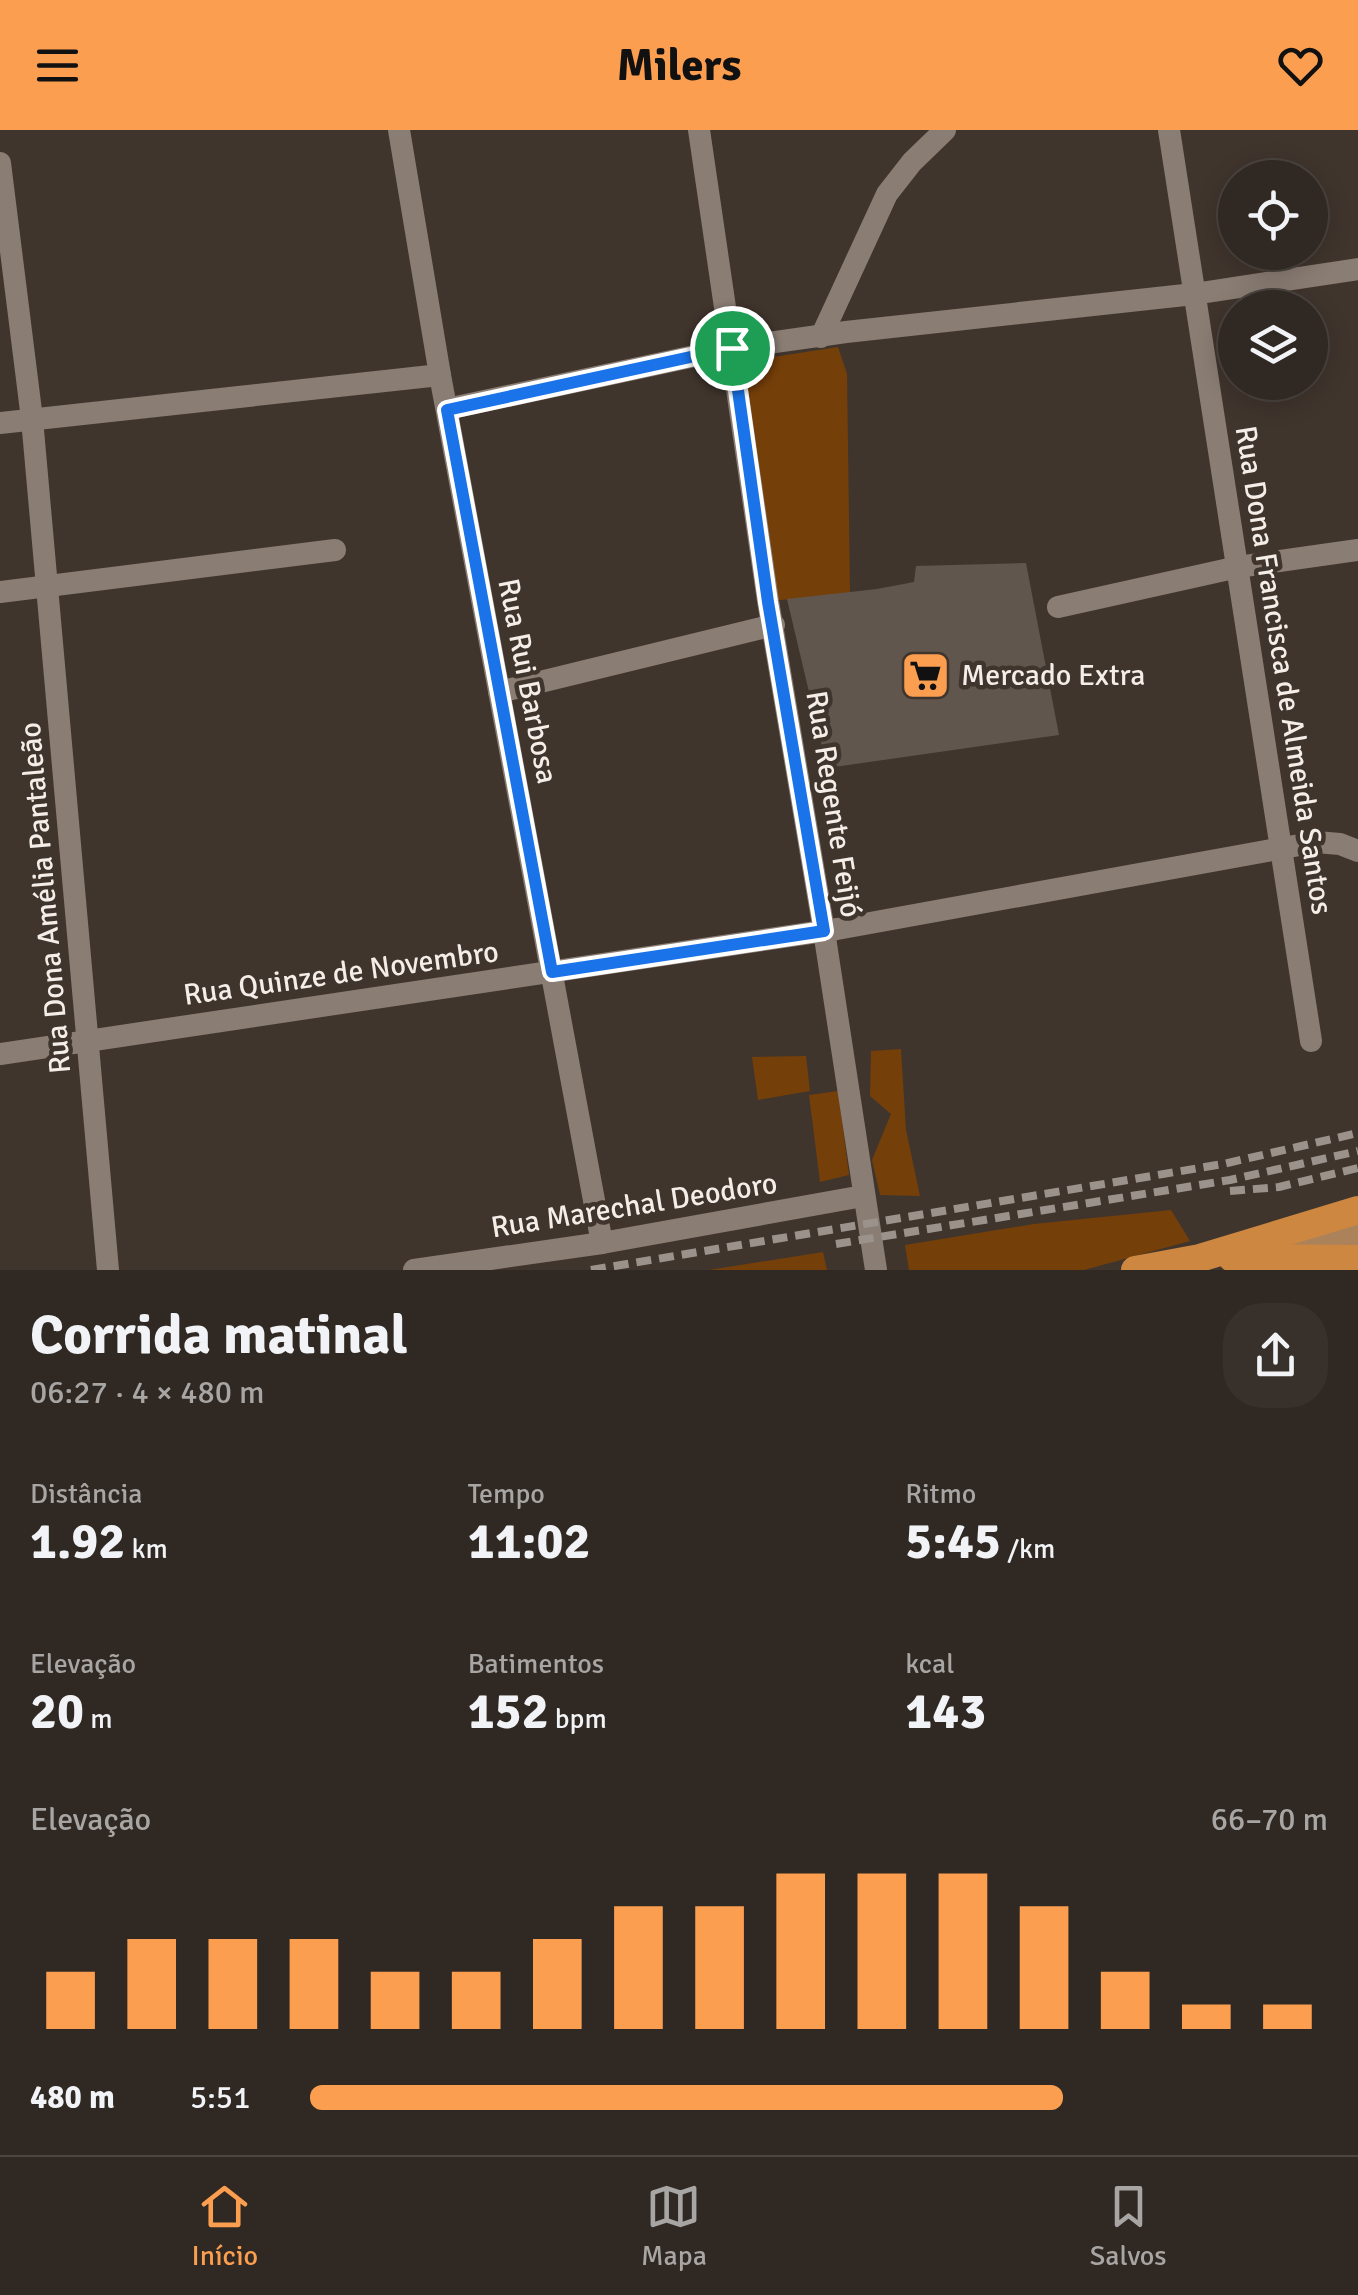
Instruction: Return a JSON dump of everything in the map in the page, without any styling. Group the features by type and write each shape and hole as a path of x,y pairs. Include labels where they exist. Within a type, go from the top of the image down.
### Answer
{"main road":[{"path":"1200,1258 1358,1210"},
{"path":"1135,1270 1358,1232"},
{"path":"1200,1258 1358,1259"}],"street":[{"name":"Rua Rui Barbosa","path":"399,130 440,375 602,1243"},
{"name":"Rua Regente Feijó","path":"699,130 766,582 876,1270"},
{"path":"822,336 887,194 945,130"},
{"name":"Rua Dona Francisca de Almeida Santos","path":"1169,130 1311,1040"},
{"name":"Rua Dona Amélia Pantaleão","path":"0,163 32,420 108,1270"},
{"path":"447,410 732,348 1194,294 1358,269"},
{"path":"0,423 440,375"},
{"path":"0,592 335,550"},
{"path":"1058,607 1238,566 1358,550"},
{"path":"499,692 774,625"},
{"name":"Rua Quinze de Novembro","path":"0,1054 824,931 1316,842 1340,844 1358,851"},
{"name":"Rua Marechal Deodoro","path":"414,1270 602,1243 863,1196"}],"shaded area":[{"path":"838,347 847,374 850,593 771,601 735,363"},
{"path":"901,1049 906,1130 920,1196 880,1195 872,1160 891,1114 870,1096 871,1051"},
{"path":"806,1056 810,1091 758,1100 752,1057"},
{"path":"838,1091 849,1175 820,1182 809,1095"},
{"path":"1171,1210 1190,1241 1084,1270 909,1270 905,1245 1034,1224"},
{"path":"823,1252 827,1270 709,1270"}],"building":[{"name":"Mercado Extra","path":"1026,563 1059,735 827,768 787,599 914,582 916,566"}],"railway":[{"path":"591,1270 1223,1164 1358,1133"},
{"path":"836,1244 1230,1180 1358,1151"},
{"path":"1230,1191 1279,1187 1358,1168"}],"place":[{"name":"Mercado Extra","path":"926,675"}],"route":[{"path":"732,348 768,602 824,931 552,972 447,410 732,348"}]}
